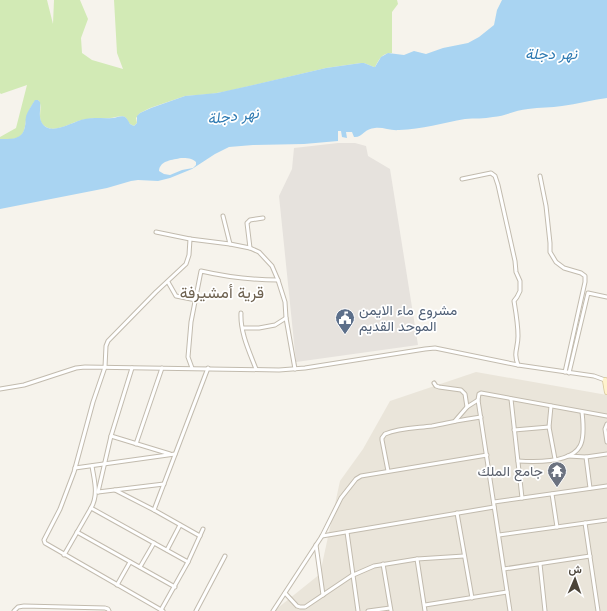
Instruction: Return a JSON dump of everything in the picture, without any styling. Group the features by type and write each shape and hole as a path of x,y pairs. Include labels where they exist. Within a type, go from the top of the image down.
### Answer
{"main road":[{"path":"606,380 607,392"}],"street":[{"path":"462,180 491,173 495,176 498,185 515,261 516,272 520,282 520,291 514,301 518,338 515,357 518,365"},
{"path":"540,176 546,206 550,252 556,262 564,268 581,273 585,276 585,282 565,372"},
{"path":"223,216 230,244"},
{"path":"250,248 247,223 250,220 263,218"},
{"path":"156,232 190,240 230,244 250,248 259,252 272,266 285,302 286,318 295,369"},
{"path":"190,240 187,262 108,341 106,346 105,367 93,402 75,468 63,503 44,540 45,544 162,611 188,562 203,529"},
{"path":"192,368 188,357 189,336 201,271 232,277 278,280"},
{"path":"168,282 176,296 196,300"},
{"path":"569,373 588,293 607,297"},
{"path":"241,312 245,340 256,369"},
{"path":"243,328 259,328 275,325 286,318"},
{"path":"0,389 32,383 76,368 85,367 279,370 295,369 435,348 518,365 594,376 606,380"},
{"path":"64,555 95,500 111,436 132,368"},
{"path":"136,444 162,368"},
{"path":"154,510 208,368"},
{"path":"434,383 438,387 461,390 466,396 467,407"},
{"path":"510,611 478,400 479,394 481,393 511,398 607,416"},
{"path":"511,398 522,498"},
{"path":"454,421 467,407 478,400"},
{"path":"551,406 549,427 555,459"},
{"path":"518,461 555,459 575,452 580,447 582,439 582,412"},
{"path":"388,471 382,440 385,434 481,417"},
{"path":"607,424 605,429 607,442"},
{"path":"514,430 549,427"},
{"path":"111,436 174,455"},
{"path":"567,456 586,457 607,454"},
{"path":"75,468 174,455"},
{"path":"273,611 322,536 341,498 356,479 361,476 388,471 487,455"},
{"path":"586,457 590,488"},
{"path":"92,466 97,492"},
{"path":"97,492 164,484"},
{"path":"494,502 607,486"},
{"path":"115,490 200,536"},
{"path":"552,494 557,527"},
{"path":"322,536 494,507"},
{"path":"91,508 188,562"},
{"path":"456,513 472,598"},
{"path":"499,535 607,520"},
{"path":"585,523 598,611"},
{"path":"167,550 180,524"},
{"path":"78,532 175,587"},
{"path":"347,532 358,611"},
{"path":"140,567 154,543"},
{"path":"316,545 324,595"},
{"path":"196,611 225,556"},
{"path":"285,593 297,606 308,606 353,574 374,566 418,559 464,556"},
{"path":"504,569 590,556"},
{"path":"418,559 425,611"},
{"path":"117,585 130,562"},
{"path":"368,611 391,610 383,564"},
{"path":"540,564 545,611"},
{"path":"424,605 507,592"},
{"path":"14,611 18,607 24,606 77,609 107,608 109,611"}],"shaded area":[{"path":"338,143 355,143 366,146 368,156 390,169 418,345 296,362 279,196 292,169 294,148"},
{"path":"476,372 607,395 607,611 274,611 320,574 340,481 363,449 390,401"}],"green space":[{"path":"0,0 47,0 53,24 54,0 80,0 88,19 81,38 82,53 92,60 123,69 117,53 114,0 397,0 398,4 392,12 392,53 383,55 375,67 361,63 326,68 228,91 185,96 140,113 136,118 137,123 134,126 122,116 88,119 59,128 50,129 42,124 40,117 41,106 38,100 34,102 29,110 22,134 13,139 0,139 0,137 16,128 27,85 1,94 0,93"}],"water":[{"name":"نهر دجلة","path":"502,0 607,0 607,98 558,107 524,110 486,118 465,119 432,126 396,130 372,128 357,137 354,137 352,132 346,132 347,138 342,137 341,131 338,131 338,141 229,147 192,169 170,178 158,181 131,181 107,188 0,209 0,139 16,138 22,134 24,131 26,116 35,100 40,102 40,115 42,123 51,129 85,119 113,118 122,116 124,116 130,124 134,126 137,123 137,116 140,113 185,96 217,93 326,68 361,63 375,67 381,57 388,53 404,55 414,51 426,54 443,48 468,43 479,37 494,25 497,10","holes":["181,158 189,158 196,162 196,165 193,168 182,170 170,175 159,171 160,167 164,163"]}],"place":[{"name":"مشروع ماء الايمن الموحد القديم","path":"345,335"},
{"name":"جامع الملك","path":"557,488"}],"district":[{"name":"قرية أمشيرفة","path":"222,292"}]}
